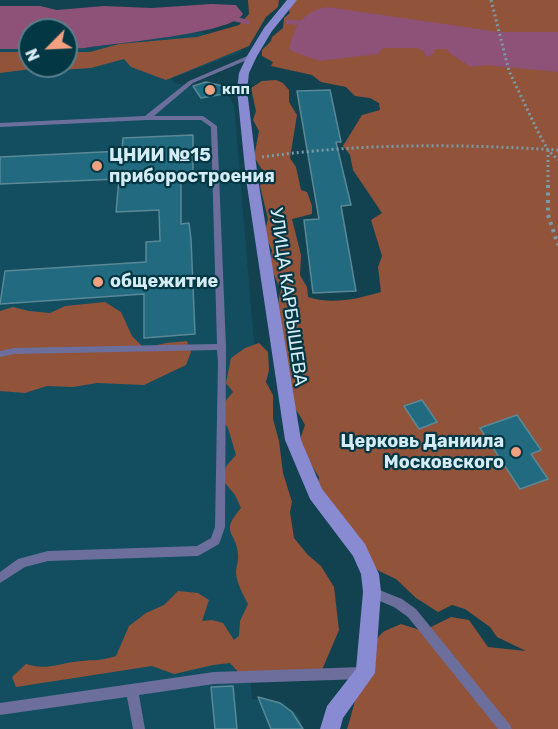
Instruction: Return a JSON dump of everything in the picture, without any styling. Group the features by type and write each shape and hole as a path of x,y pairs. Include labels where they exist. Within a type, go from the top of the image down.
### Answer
{"street":[{"name":"УЛИЦА КАРБЫШЕВА","path":"292,0 268,30 252,56 244,73 242,90 250,159 293,440 316,494 359,550 370,574 372,592 365,673"},
{"path":"330,729 334,713 365,673"}],"lane":[{"path":"147,118 191,82 252,56"},
{"path":"0,125 147,118 203,118 214,126 222,347 220,527 215,541 198,551 48,556 22,563 0,578"},
{"path":"0,354 14,351 222,347"},
{"path":"372,592 398,603 412,613 506,729"},
{"path":"0,709 214,678 365,673"},
{"path":"132,690 139,729"}],"path":[{"path":"487,0 492,2 509,71 548,150 558,160"},
{"path":"250,159 301,151 351,148 445,146 558,150"},
{"path":"548,150 549,215 558,245"}],"shaded area":[{"path":"248,0 279,0 278,7 266,17 249,46 166,80 131,67 124,59 91,68 78,69 78,52 90,52 119,44 197,37 239,25 249,14"},
{"path":"297,0 558,0 558,729 347,729 371,650 377,639 387,630 401,624 423,631 451,617 469,620 488,647 526,651 497,637 490,627 465,609 452,605 438,612 416,598 396,579 379,571 358,553 316,494 319,477 298,445 305,425 288,396 282,370 278,325 281,291 270,265 272,250 264,234 268,219 260,186 263,171 254,157 259,131 253,120 256,111 251,88 262,81 276,80 283,83 289,90 289,102 297,115 290,158 296,167 301,190 307,192 312,214 292,219 301,255 300,275 307,287 308,297 335,301 381,292 378,267 382,256 371,220 382,213 353,170 350,155 343,146 362,115 380,110 379,103 370,98 355,96 346,87 321,82 312,75 271,66 273,62 262,56 262,50 283,28 284,18 290,13 291,4"},
{"path":"211,4 236,5 243,14 234,21 196,32 78,48 78,18 18,18 18,49 0,49 0,6 40,6 57,10 104,6 152,8"},
{"path":"327,7 499,32 558,32 558,72 486,65 471,67 447,49 435,49 432,55 426,57 424,51 417,48 383,48 378,54 319,61 289,50 301,21 312,12"},
{"path":"202,32 244,51 172,78 174,83 192,86 206,82 213,85 220,84 234,104 260,413 249,658 252,699 283,702 299,716 303,729 0,729 0,49 18,49 18,78 78,78 78,48"},
{"path":"0,52 18,52 18,71 0,73"},
{"path":"105,302 121,312 132,336 144,348 187,341 191,352 186,365 144,385 97,383 73,387 47,386 25,393 0,391 0,311 13,307 50,313 65,306"},
{"path":"259,343 268,352 269,370 266,382 273,395 273,419 279,441 283,473 292,502 290,512 294,538 321,566 334,587 339,630 322,670 239,673 230,663 174,674 152,666 16,687 12,677 26,664 40,667 116,656 129,626 146,613 164,605 178,591 198,593 209,600 202,621 212,620 223,623 234,640 239,636 240,621 248,604 237,577 237,546 230,528 234,516 241,508 235,495 221,478 227,465 236,455 228,428 217,411 233,392 226,383 231,358 245,348"}],"building":[{"name":"кпп","path":"206,82 235,89 235,92 201,98 193,86"},
{"path":"330,90 341,142 336,142 351,205 341,206 356,291 313,293 304,220 319,219 297,91"},
{"path":"193,135 193,175 181,175 181,224 189,223 195,334 144,338 144,294 0,304 5,271 146,262 146,242 160,241 159,210 116,212 119,179 0,184 0,157 122,151 123,138"},
{"path":"422,400 437,422 419,429 404,406"},
{"name":"Церковь Даниила Московского","path":"517,415 541,450 531,454 548,479 520,489 480,428"},
{"path":"233,686 237,729 215,729 211,687"},
{"path":"258,697 280,703 292,712 303,729 271,729"}],"waterway":[{"path":"234,19 248,22"},
{"path":"288,22 304,23"}],"place":[{"name":"кпп","path":"210,90"},
{"name":"ЦНИИ №15 приборостроения","path":"97,166"},
{"name":"общежитие","path":"98,282"},
{"name":"Церковь Даниила Московского","path":"516,452"}]}
